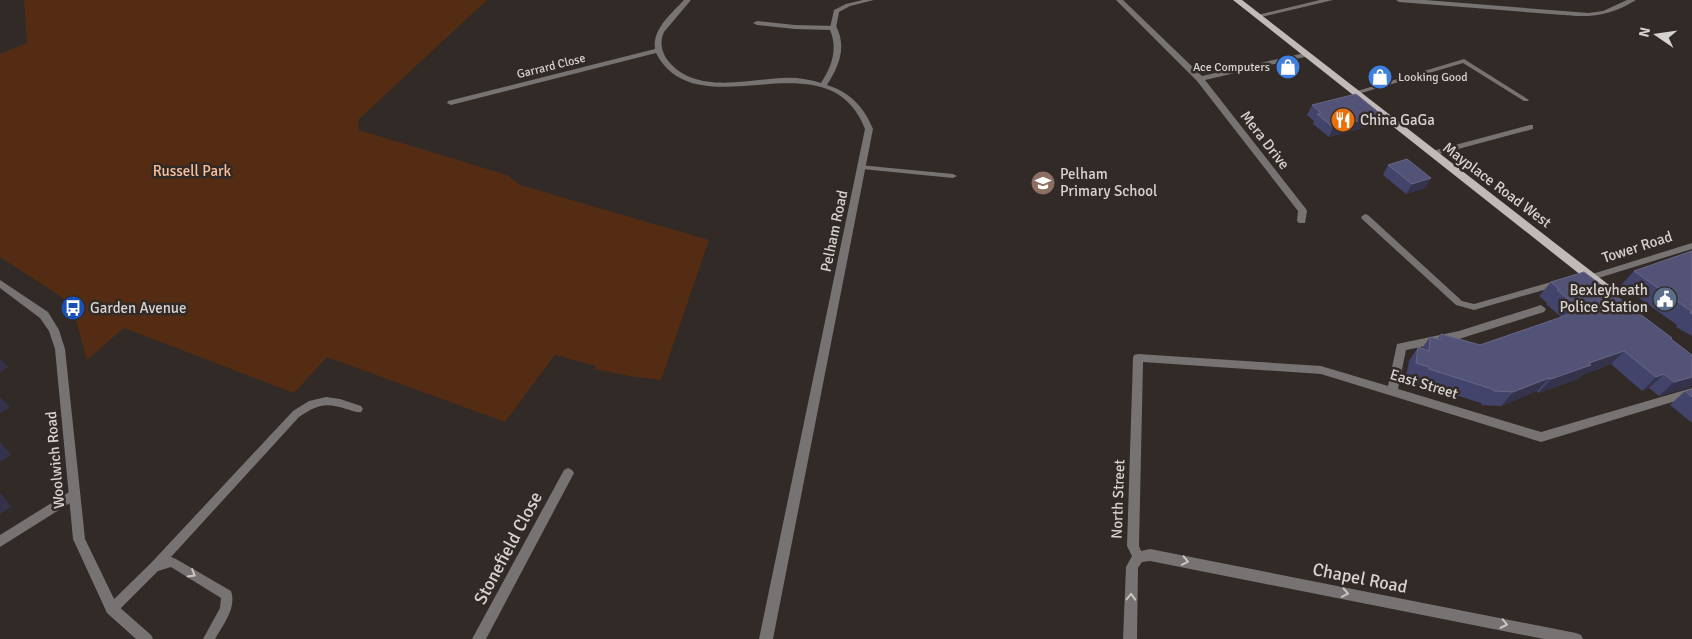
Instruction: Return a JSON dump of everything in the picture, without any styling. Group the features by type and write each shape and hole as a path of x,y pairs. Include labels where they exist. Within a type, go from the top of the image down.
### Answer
{"main road":[{"name":"Mayplace Road West","path":"1237,0 1432,154 1582,277 1615,296"}],"street":[{"path":"658,50 659,36 688,0"},
{"name":"Mera Drive","path":"1119,0 1200,79 1303,211 1302,221"},
{"path":"1257,16 1330,0"},
{"path":"1399,0 1563,13"},
{"path":"757,23 795,28 833,28 838,37 837,58 832,72 823,85"},
{"name":"Pelham Road","path":"658,50 665,63 678,74 706,83 749,84 792,80 823,85 843,94 857,106 866,118 869,129 766,639"},
{"name":"Garrard Close","path":"451,103 658,50"},
{"path":"1200,79 1306,54"},
{"name":"Tower Road","path":"1582,277 1692,246"},
{"name":"Woolwich Road","path":"2,286 44,314 54,330 60,350 79,539 112,609 146,639"},
{"path":"1393,390 1401,347 1459,335 1541,309"},
{"name":"East Street","path":"1138,358 1321,370 1393,390 1541,437 1692,392"},
{"name":"North Street","path":"1130,639 1132,567 1138,557 1133,546 1138,358"},
{"name":"Stonefield Close","path":"479,639 568,473"},
{"path":"0,542 74,494"},
{"name":"Chapel Road","path":"1138,557 1160,556 1576,639"}],"lane":[{"path":"833,28 836,11 841,7 871,0"},
{"path":"1563,13 1595,14 1616,9 1621,4 1633,0"},
{"path":"1356,93 1464,61 1526,100"},
{"path":"1432,154 1530,127"},
{"path":"862,167 953,176"},
{"path":"1365,217 1459,302 1466,306 1474,307 1582,277"},
{"path":"112,609 155,567 296,414 310,404 321,400 330,400 358,409"},
{"path":"155,567 172,562 227,595 226,609 208,639"}],"green space":[{"name":"Russell Park","path":"24,0 487,0 358,120 359,130 507,175 520,185 709,240 661,380 594,369 596,366 555,355 505,422 327,357 294,393 124,328 87,360 76,321 63,298 0,257 0,54 27,43"}],"building":[{"path":"1356,94 1382,115 1333,127 1317,114 1321,113 1312,105"},
{"path":"1407,159 1431,178 1412,184 1388,165"},
{"path":"1692,251 1692,314 1690,313 1691,311 1634,271"},
{"path":"1584,272 1692,355 1692,377 1674,382 1664,374 1656,377 1624,351 1589,363 1591,365 1513,392 1494,391 1416,363 1418,347 1429,351 1430,337 1441,340 1441,334 1480,345 1582,310 1557,290 1559,289 1551,282"},
{"path":"1692,389 1692,397 1685,391"}],"place":[{"name":"Ace Computers","path":"1288,67"},
{"name":"Looking Good","path":"1380,77"},
{"name":"China GaGa","path":"1343,120"},
{"name":"Pelham Primary School","path":"1043,183"},
{"name":"Bexleyheath Police Station","path":"1665,299"},
{"name":"Garden Avenue","path":"73,308"}]}
